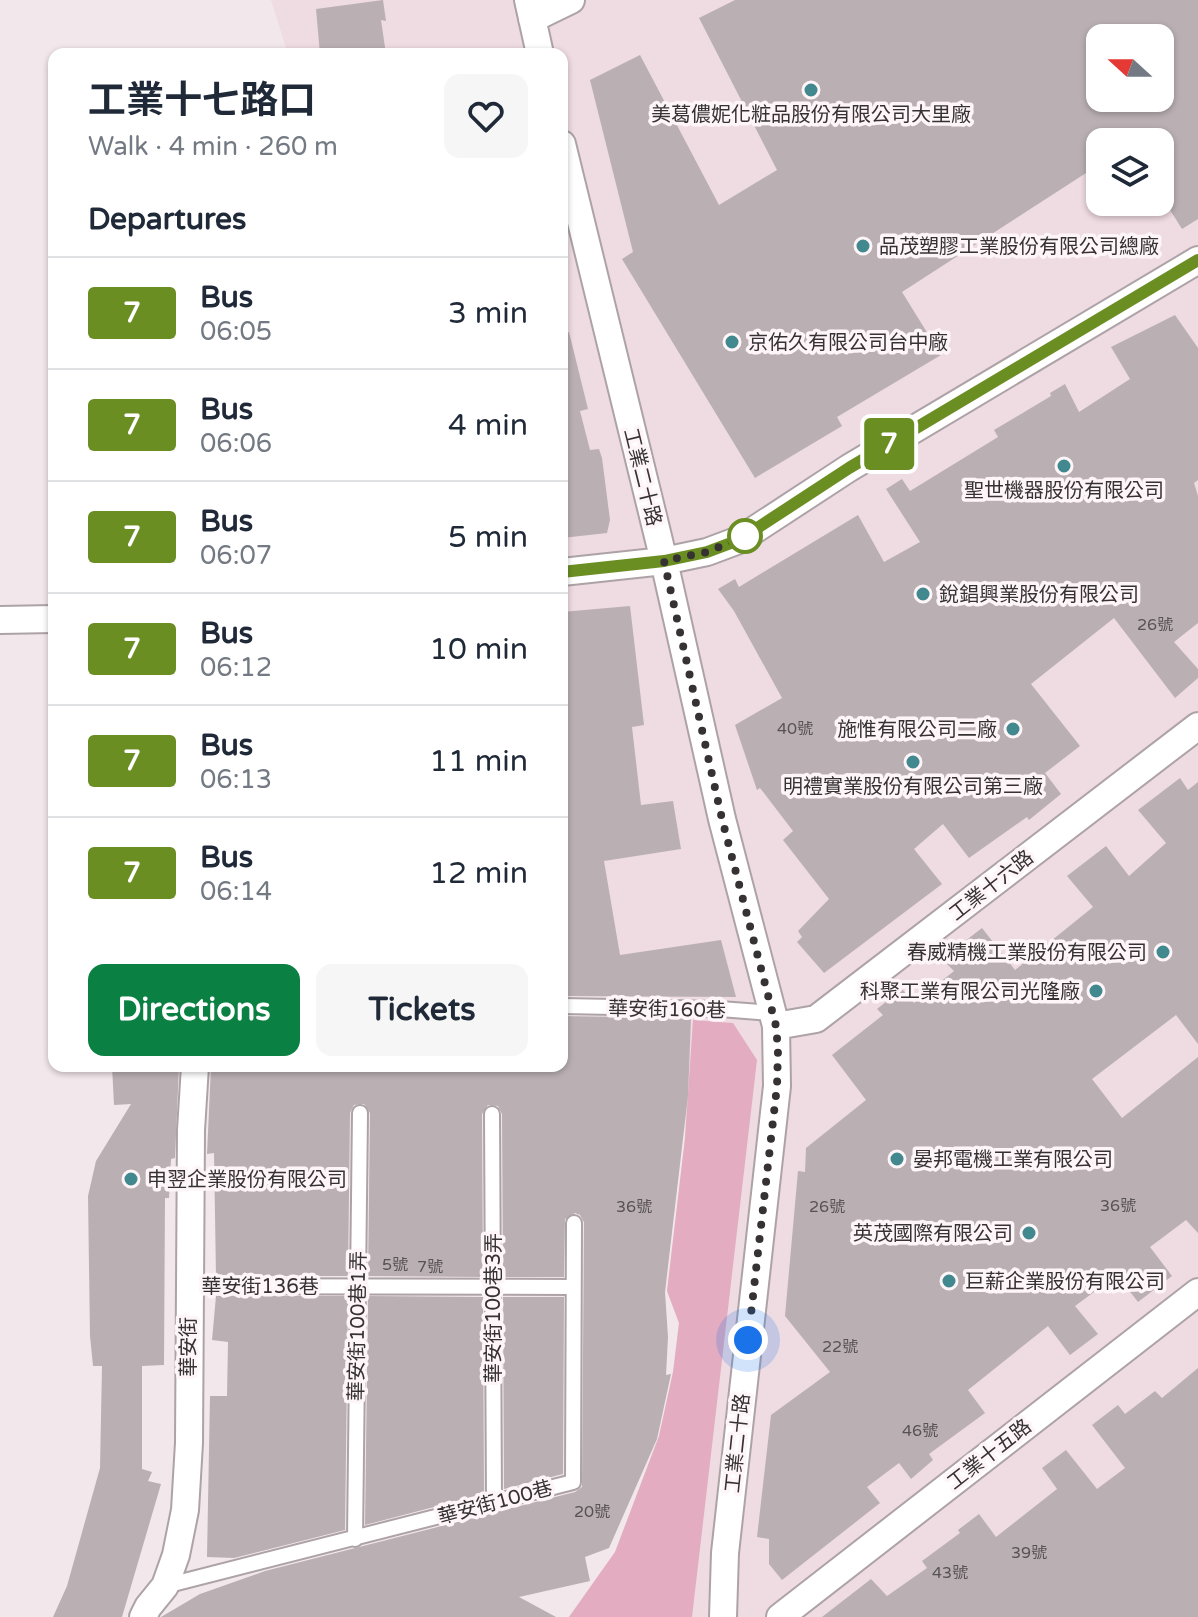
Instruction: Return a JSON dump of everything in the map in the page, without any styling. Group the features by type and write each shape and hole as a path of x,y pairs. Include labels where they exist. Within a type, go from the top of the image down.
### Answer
{"street":[{"path":"539,48 530,10 571,0"},
{"name":"工業二十路","path":"568,169 664,561 722,819 774,1020 778,1050 774,1117 725,1553 723,1617"},
{"path":"568,571 664,561 707,552 739,540 849,468 1198,260"},
{"path":"0,620 48,619"},
{"name":"工業十六路","path":"774,1020 816,1019 1198,726"},
{"name":"華安街","path":"143,1617 165,1586 176,1555 185,1510 189,1443 188,1286 195,1072"},
{"name":"工業十五路","path":"780,1617 1198,1292"}],"lane":[{"name":"華安街160巷","path":"568,1006 720,1009 774,1020"},
{"name":"華安街100巷1弄","path":"355,1539 360,1113"},
{"name":"華安街100巷3弄","path":"492,1114 494,1502"},
{"name":"華安街100巷","path":"165,1586 573,1482 574,1223"},
{"name":"華安街136巷","path":"188,1286 572,1287"}],"shaded area":[{"path":"271,0 1198,0 1198,1617 569,1617 615,1552 659,1436 673,1372 679,1323 667,1291 685,1138 687,1045 680,998 568,996 568,48 286,48"},
{"path":"693,1020 733,1023 757,1060 692,1617 569,1617 615,1552 659,1436 673,1372 679,1323 667,1291 685,1138"}],"building":[{"path":"383,0 386,21 381,20 385,48 319,48 316,9"},
{"path":"735,0 1198,0 1198,219 1182,229 1174,216 1174,128 1086,128 1086,173 902,292 941,355 837,417 842,426 755,478 622,259 633,252 590,80 640,55 719,205 777,170 699,18"},
{"path":"1175,315 1198,348 1198,480 1194,483 1198,496 1198,623 1174,642 1198,669 1198,678 1175,698 1114,618 1031,684 1080,746 1045,773 1061,794 1029,820 1027,817 969,858 943,824 914,849 942,884 824,973 797,942 802,937 798,931 829,899 783,840 793,831 760,788 757,790 735,725 782,698 734,611 718,589 735,579 739,587 858,515 884,562 920,542 886,489 902,479 910,491 998,437 994,430 1051,396 1050,393 1065,384 1079,412 1130,379 1111,347"},
{"path":"568,332 588,409 580,411 590,450 599,449 602,458 610,520 607,533 568,537"},
{"path":"630,606 644,725 632,727 641,805 673,801 681,849 604,861 620,955 721,940 736,997 568,996 568,611"},
{"path":"1180,778 1188,790 1198,782 1198,1044 1176,1015 1092,1079 1122,1118 1198,1057 1198,1233 1186,1220 1150,1247 1172,1276 1138,1302 1117,1275 1075,1306 1098,1334 1070,1355 1048,1326 968,1390 985,1413 929,1454 933,1460 911,1479 899,1463 867,1487 880,1503 782,1580 769,1564 769,1539 757,1537 771,1415 830,1372 785,1316 798,1171 805,1172 806,1148 866,1100 832,1055 883,1015 877,1009 902,989 914,1003 954,971 942,959 982,928 1015,970 1093,907 1067,876 1106,846 1129,876 1166,843 1138,810"},
{"path":"568,1016 691,1018 688,1096 665,1292 668,1337 666,1375 671,1374 657,1439 609,1548 585,1557 590,1581 519,1597 556,1617 161,1617 200,1594 265,1571 575,1492 582,1487 584,1222 575,1213 565,1219 564,1277 503,1277 502,1114 498,1106 488,1105 482,1114 483,1277 368,1276 370,1113 364,1104 354,1105 350,1113 348,1276 216,1276 214,1153 207,1154 211,1072 568,1072"},
{"path":"112,1072 179,1072 175,1158 171,1159 169,1198 165,1198 164,1365 142,1366 142,1469 152,1472 148,1481 161,1484 122,1617 53,1617 67,1586 100,1468 102,1366 93,1366 90,1336 88,1196 96,1161 131,1104 114,1105"},
{"path":"216,1296 348,1296 345,1530 234,1558 207,1557 210,1396 227,1396 228,1342 212,1340"},
{"path":"368,1296 483,1297 484,1494 365,1525"},
{"path":"503,1297 564,1297 563,1474 504,1489"},
{"path":"1198,1368 1198,1617 822,1617 871,1579 887,1596 927,1568 922,1561 960,1533 958,1530 979,1514 996,1537 1057,1489 1042,1468 1066,1450 1097,1489 1125,1468 1092,1425 1118,1405 1125,1414 1155,1391 1162,1398"}],"bus line":[{"name":"7","path":"568,571 664,561 707,552 739,540 849,468 1198,260"}],"place":[{"name":"美葛儂妮化粧品股份有限公司大里廠","path":"811,90"},
{"name":"品茂塑膠工業股份有限公司總廠","path":"863,246"},
{"name":"京佑久有限公司台中廠","path":"732,342"},
{"name":"聖世機器股份有限公司","path":"1064,466"},
{"name":"銳錩興業股份有限公司","path":"923,594"},
{"name":"施惟有限公司二廠","path":"1013,729"},
{"name":"明禮實業股份有限公司第三廠","path":"913,762"},
{"name":"春威精機工業股份有限公司","path":"1163,952"},
{"name":"科聚工業有限公司光隆廠","path":"1096,991"},
{"name":"晏邦電機工業有限公司","path":"897,1159"},
{"name":"申翌企業股份有限公司","path":"131,1179"},
{"name":"英茂國際有限公司","path":"1029,1233"},
{"name":"巨薪企業股份有限公司","path":"949,1281"}],"route":[{"path":"745,536 707,552 664,561 722,819 776,1026 777,1086 748,1340"}]}
